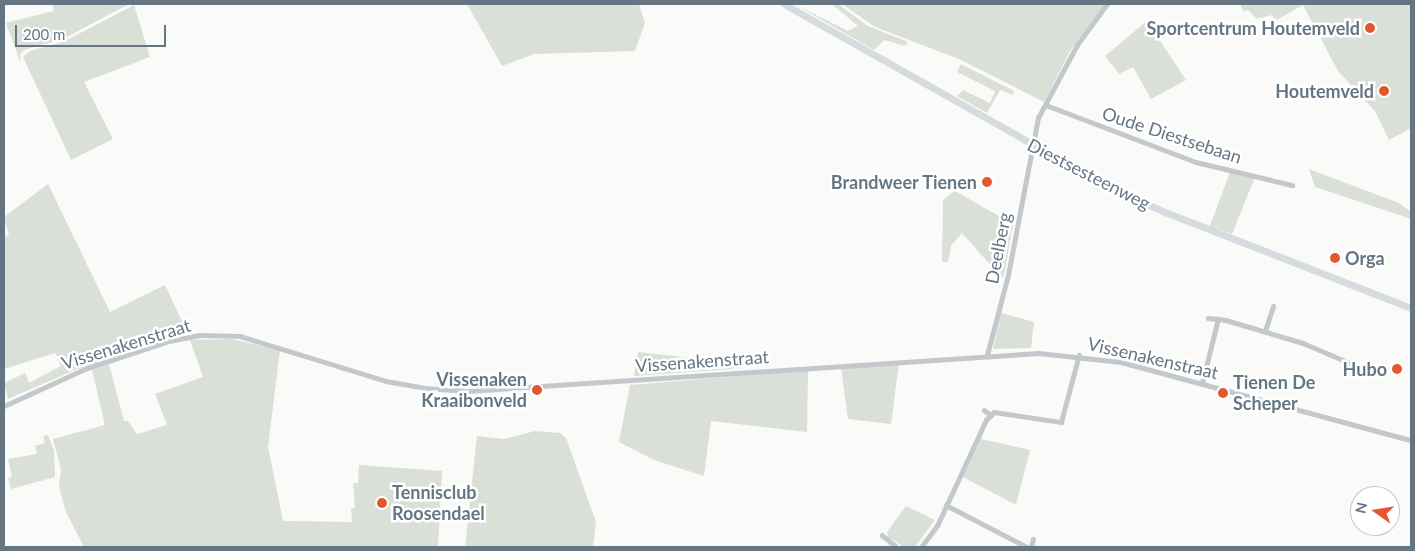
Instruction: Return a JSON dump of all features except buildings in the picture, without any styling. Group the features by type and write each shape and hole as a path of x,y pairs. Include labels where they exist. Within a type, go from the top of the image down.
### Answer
{"main road":[{"name":"Diestsesteenweg","path":"784,4 1034,146 1146,204 1411,308"}],"street":[{"name":"Deelberg","path":"987,354 1008,276 1038,118 1077,45 1107,4"},
{"name":"Oude Diestsebaan","path":"1046,105 1196,162 1292,185"},
{"path":"1266,332 1273,306"},
{"path":"1208,318 1266,332 1322,350 1357,366"},
{"path":"1202,383 1218,319"},
{"name":"Vissenakenstraat","path":"4,406 85,369 169,341 199,335 258,340 376,378 424,388 468,391 987,354 1079,355 1202,383 1411,440"},
{"path":"921,547 937,526 991,415 1001,412 1061,422 1079,355"},
{"path":"984,410 991,415"},
{"path":"946,505 1027,547"},
{"path":"882,535 896,547"},
{"path":"1031,547 1033,539"}],"shaded area":[{"path":"52,4 129,4 63,39 24,50 20,55 21,64 6,23 54,11"},
{"path":"467,4 639,4 645,23 635,51 534,54 502,66"},
{"path":"794,4 848,31 858,26 832,4 838,4 868,26 908,42 905,46 884,40 874,50"},
{"path":"842,4 1105,4 1070,51 1044,102 959,59 875,27"},
{"name":"Houtemveld","path":"1240,4 1411,4 1411,128 1389,140 1375,111 1338,71 1303,5 1275,21 1272,15 1257,19 1248,10 1243,11"},
{"path":"134,5 150,57 84,82 113,139 71,160 23,57 30,51 65,41"},
{"path":"1147,21 1186,80 1151,99 1133,67 1119,74 1105,56"},
{"path":"961,64 1014,91 1013,95 1000,90 987,113 957,96 963,90 990,103 995,91 957,72"},
{"path":"1309,169 1399,203 1411,212 1411,219 1315,187"},
{"path":"1230,172 1255,177 1232,234 1210,226"},
{"path":"48,184 110,312 165,285 188,334 75,370 8,399 4,383 25,373 29,383 61,366 55,353 4,369 4,238 9,235 4,217"},
{"path":"955,191 1013,224 1004,276 1001,277 962,233 951,246 948,262 942,262 943,200"},
{"path":"1001,313 1034,322 1031,348 993,349"},
{"path":"231,339 280,350 268,447 283,521 352,522 351,509 355,508 353,483 358,483 359,465 442,471 438,547 84,547 66,512 59,487 61,469 53,439 105,425 92,370 109,364 124,421 128,421 137,434 167,425 155,394 203,377 190,340"},
{"path":"638,352 733,363 732,369 634,376"},
{"path":"899,363 891,424 848,419 841,367"},
{"path":"808,370 807,432 711,421 704,476 654,460 619,442 630,385"},
{"path":"535,431 560,433 566,438 596,522 593,547 465,547 477,436 504,439"},
{"path":"48,435 54,451 55,477 11,489 8,478 12,477 8,459 37,454 35,446 45,443 43,436"},
{"path":"981,439 1030,450 1016,505 963,477"},
{"path":"906,506 935,520 915,547 904,547 888,537 887,532"}],"place":[{"name":"Sportcentrum Houtemveld","path":"1370,28"},
{"name":"Houtemveld","path":"1384,91"},
{"name":"Brandweer Tienen","path":"987,182"},
{"name":"Orga","path":"1335,258"},
{"name":"Hubo","path":"1397,369"},
{"name":"Vissenaken Kraaibonveld","path":"537,390"},
{"name":"Tienen De Scheper","path":"1223,393"},
{"name":"Tennisclub Roosendael","path":"382,503"}]}
